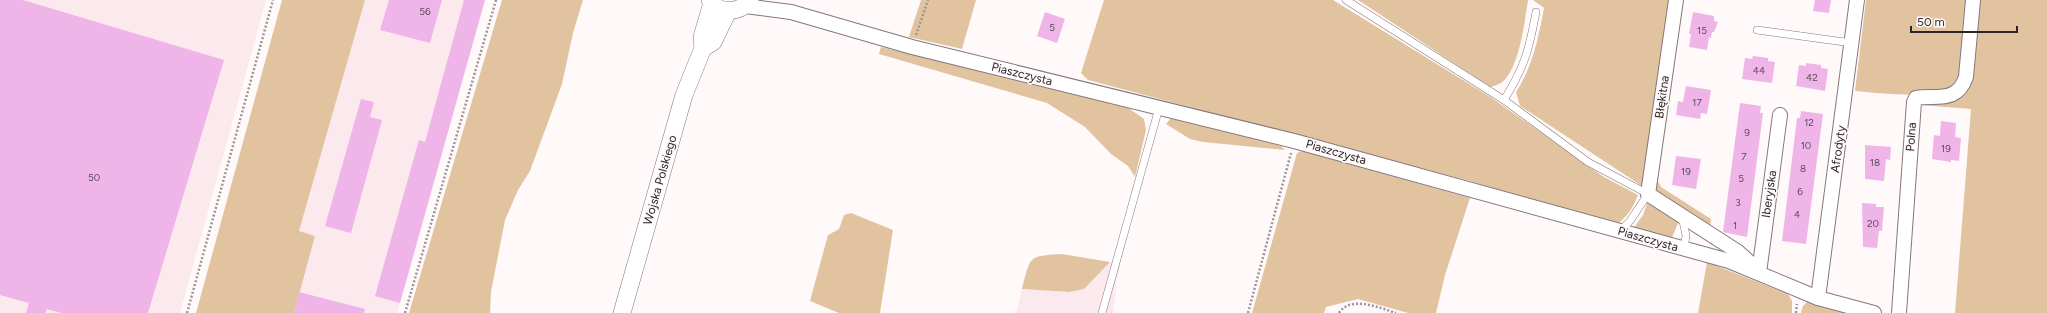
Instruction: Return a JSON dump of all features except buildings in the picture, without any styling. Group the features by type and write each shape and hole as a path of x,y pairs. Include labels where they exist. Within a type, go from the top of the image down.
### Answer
{"street":[{"name":"Piaszczysta","path":"776,0 791,12"},
{"name":"Błękitna","path":"1648,194 1676,0"},
{"name":"Afrodyty","path":"1818,298 1857,0"},
{"name":"Polna","path":"1899,313 1914,102 1916,98 1952,95 1963,85 1966,77 1973,0"},
{"path":"711,2 721,10 728,11 735,10 748,3"},
{"name":"Wojska Polskiego","path":"622,313 684,96 703,48 702,37 711,2"},
{"name":"Piaszczysta","path":"748,3 791,12 912,47 1294,141 1729,261 1818,298 1874,313"},
{"name":"Wojska Polskiego","path":"703,48 713,42 728,11"},
{"name":"Iberyjska","path":"1759,273 1780,115"},
{"path":"1648,194 1738,252 1754,265 1759,273"}],"lane":[{"path":"1346,0 1504,100 1588,162 1648,194 1630,221 1620,231"},
{"path":"1504,100 1519,77 1528,53 1536,12"},
{"path":"1757,30 1852,43"},
{"path":"1102,313 1159,108"},
{"path":"1682,217 1686,235 1684,249"}],"path":[{"path":"187,313 273,0"},
{"path":"406,313 496,0"},
{"path":"912,47 928,0"},
{"path":"1248,313 1294,141"},
{"path":"1339,313 1348,306 1355,304 1376,307 1396,313"}],"shaded area":[{"path":"0,0 266,0 180,313 0,313"},
{"path":"282,0 365,0 299,231 315,236 294,313 196,313"},
{"path":"365,0 485,0 397,313 294,313 315,236 299,231"},
{"path":"502,0 583,0 573,33 562,84 530,171 518,190 505,220 491,292 490,313 409,313"},
{"path":"921,0 976,0 962,49 909,37"},
{"path":"1104,0 1333,0 1492,98 1604,177 1638,195 1630,212 1616,225 1470,181 1088,80 1081,73"},
{"path":"1358,0 1528,0 1517,57 1507,77 1501,83 1490,87"},
{"path":"1533,0 1671,0 1642,186 1520,106 1516,92 1531,62 1544,8"},
{"path":"1866,0 1968,0 1960,79 1955,87 1947,91 1922,95 1855,91"},
{"path":"1978,0 2047,0 2047,313 1955,313 1971,109 1920,105 1927,102 1959,98"},
{"path":"881,47 1124,105 1144,119 1146,130 1135,177 1128,166 1111,154 1085,127 1047,103 879,54"},
{"path":"1172,117 1281,146 1285,150 1203,142 1190,139 1166,124"},
{"path":"1302,151 1470,198 1445,275 1436,313 1408,313 1358,299 1326,307 1324,313 1252,313 1297,153"},
{"path":"1656,178 1661,187 1711,219 1710,229 1654,193"},
{"path":"1648,201 1679,221 1671,240 1633,229 1643,215"},
{"path":"851,213 893,230 880,313 839,313 810,301 828,235 839,229 844,215"},
{"path":"1062,254 1110,262 1084,289 1069,292 1022,289 1029,264 1032,260 1036,257"},
{"path":"1110,262 1121,264 1117,278 1113,313 1016,313 1022,289 1069,292 1084,289"},
{"path":"1707,262 1788,294 1792,301 1792,313 1698,313"},
{"path":"1808,301 1853,313 1801,313 1803,306"}]}
